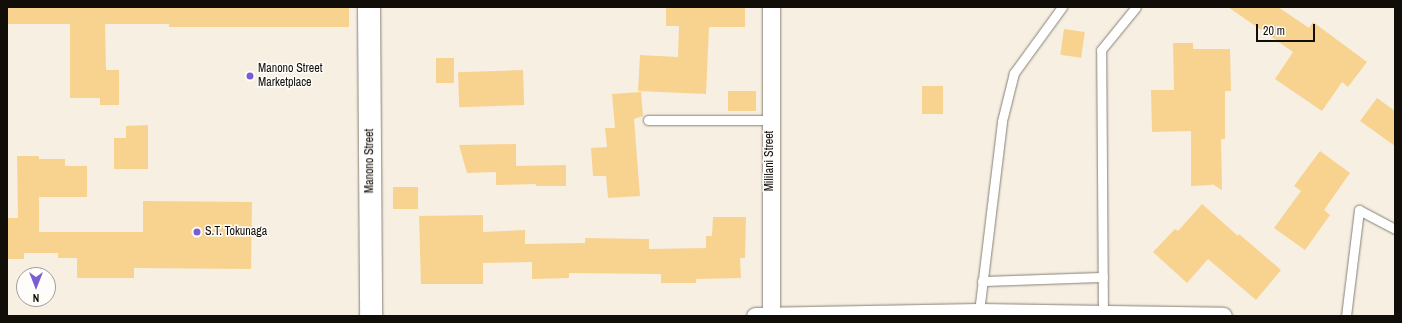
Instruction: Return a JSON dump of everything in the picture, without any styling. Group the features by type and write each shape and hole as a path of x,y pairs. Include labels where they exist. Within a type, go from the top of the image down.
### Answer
{"street":[{"name":"Manono Street","path":"369,7 371,316"},
{"name":"Mililani Street","path":"766,316 771,7"},
{"path":"766,316 979,312 1223,316"}],"lane":[{"path":"979,312 1002,121 1014,73 1062,7"},
{"path":"1103,314 1101,50 1136,7"},
{"path":"648,120 770,120"},
{"path":"1346,316 1359,210 1395,228"},
{"path":"982,281 1103,277"}],"building":[{"path":"7,7 349,7 349,27 169,27 169,24 105,24 106,70 119,70 119,105 100,105 100,98 70,98 70,24 7,24"},
{"path":"666,7 745,7 745,27 709,27 706,94 638,91 640,55 678,57 679,26 666,26"},
{"path":"1228,7 1278,7 1309,28 1313,22 1367,62 1348,87 1342,82 1322,111 1275,79 1293,52"},
{"path":"1064,29 1085,32 1081,58 1060,55"},
{"path":"1173,43 1193,43 1193,49 1230,49 1231,91 1225,91 1225,139 1221,139 1222,190 1212,184 1191,186 1191,131 1152,132 1151,90 1174,90"},
{"path":"436,58 454,58 454,83 436,83"},
{"path":"523,70 524,105 459,107 458,72"},
{"path":"922,86 943,86 943,114 922,114"},
{"path":"728,91 756,91 756,111 728,111"},
{"path":"641,92 643,116 634,119 640,196 608,198 606,176 593,176 591,148 607,147 605,128 615,128 612,94"},
{"path":"1377,98 1395,111 1395,146 1360,121"},
{"path":"148,125 148,169 114,169 114,138 126,138 126,126"},
{"path":"516,144 516,166 566,165 566,186 536,186 536,184 496,185 496,172 467,173 459,145"},
{"path":"1320,151 1350,173 1324,210 1330,215 1305,250 1274,228 1301,191 1294,186"},
{"path":"17,156 39,156 39,159 65,159 65,166 87,166 87,197 39,197 39,232 143,232 143,201 252,202 251,269 134,268 134,278 77,278 77,258 58,258 58,253 24,253 24,259 7,259 7,218 18,218"},
{"path":"393,187 418,187 418,209 393,209"},
{"path":"1202,204 1238,236 1239,234 1281,270 1256,300 1208,259 1187,283 1153,252 1175,229 1178,231"},
{"path":"483,215 483,232 525,230 525,244 585,243 585,238 649,239 649,249 706,248 706,236 712,236 713,217 746,217 745,258 740,258 741,278 696,279 696,283 661,283 661,274 569,273 569,278 532,279 532,262 483,263 483,284 421,284 419,216"}],"place":[{"name":"Manono Street Marketplace","path":"250,76"},
{"name":"S.T. Tokunaga","path":"197,232"}]}
